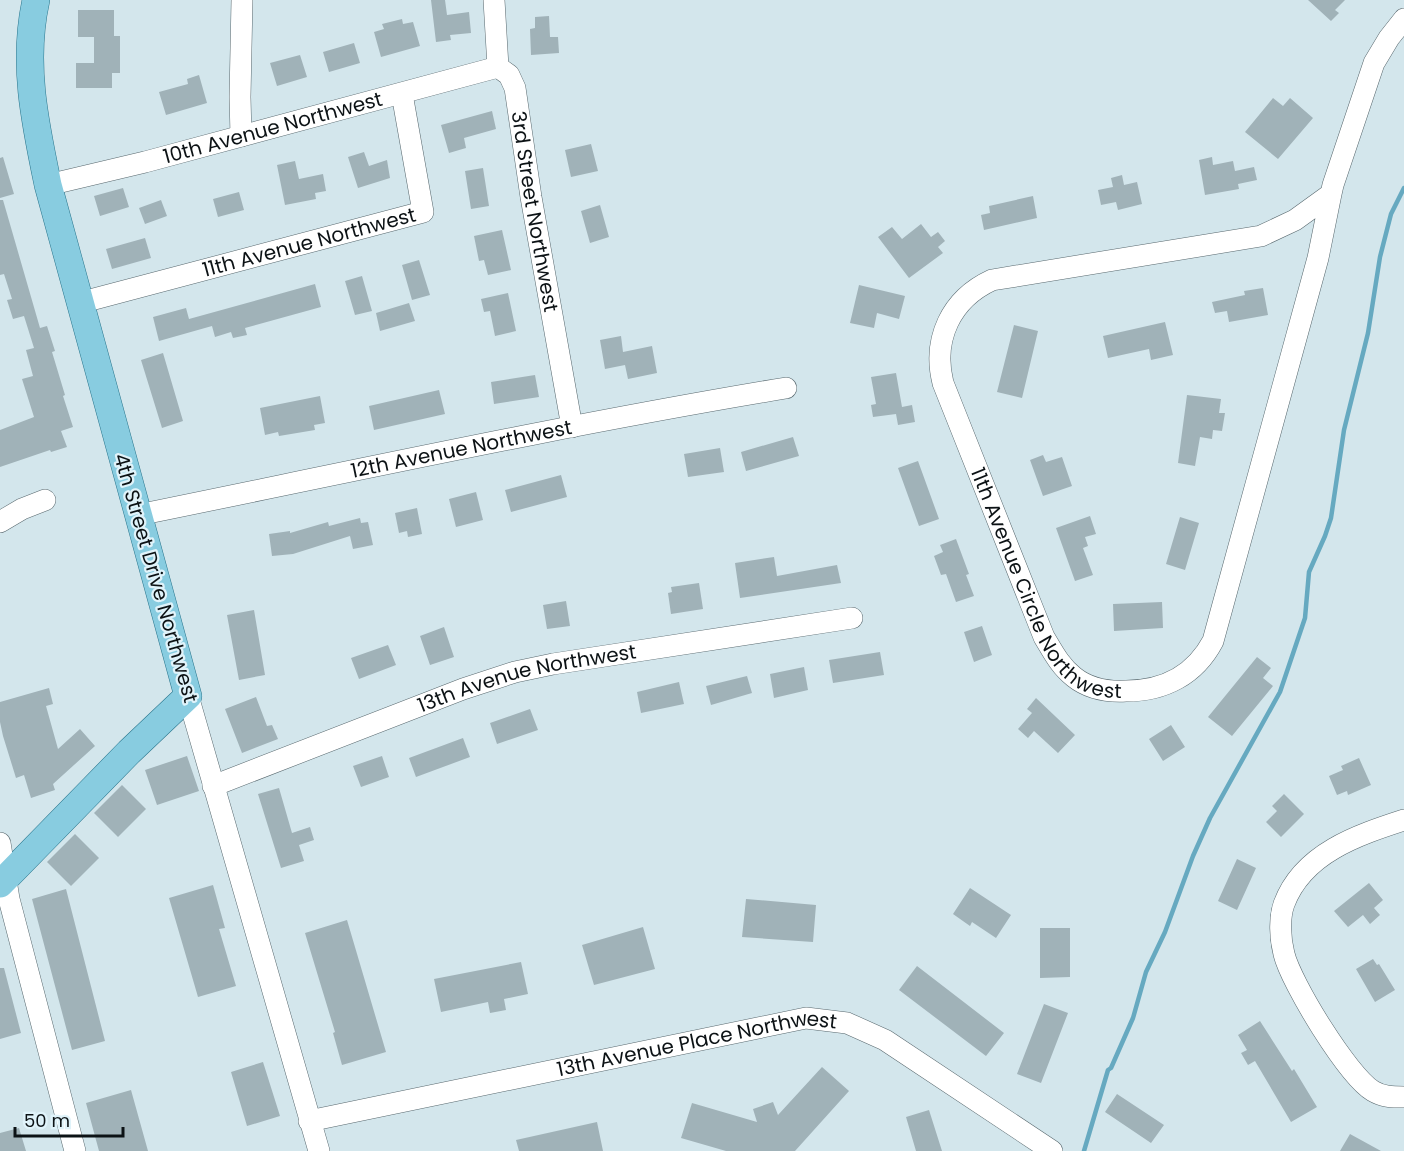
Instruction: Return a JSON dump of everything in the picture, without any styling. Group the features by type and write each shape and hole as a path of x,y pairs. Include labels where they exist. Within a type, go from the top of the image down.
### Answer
{"main road":[{"name":"4th Street Drive Northwest","path":"36,0 29,57 33,113 48,185 188,696"},
{"path":"3,881 129,752 188,696"}],"street":[{"path":"241,136 242,0"},
{"path":"494,0 498,67"},
{"name":"11th Avenue Circle Northwest","path":"1331,194 1295,220 1261,236 992,280 961,301 947,322 940,345 939,358 943,382 1044,637 1062,666 1081,682 1113,692 1150,690 1170,684 1195,666 1213,641 1318,258 1331,194 1372,68 1397,42 1404,19"},
{"name":"10th Avenue Northwest","path":"48,185 498,67"},
{"name":"3rd Street Northwest","path":"498,67 509,75 514,88 572,427"},
{"name":"11th Avenue Northwest","path":"79,303 423,212 402,94"},
{"name":"12th Avenue Northwest","path":"138,515 694,403 786,388"},
{"path":"0,522 21,509 45,500"},
{"name":"13th Avenue Northwest","path":"213,786 463,689 515,672 553,664 852,618"},
{"name":"4th Street Drive Northwest","path":"188,696 319,1151"},
{"path":"1404,820 1369,831 1337,846 1321,857 1301,875 1292,890 1284,904 1280,926 1284,955 1300,991 1360,1082 1383,1096 1404,1096"},
{"path":"0,843 3,881 75,1151"},
{"name":"13th Avenue Place Northwest","path":"309,1121 806,1018 847,1023 885,1040 1052,1151"}],"building":[{"path":"431,0 445,0 447,15 469,12 471,33 450,35 451,40 436,42"},
{"path":"1308,0 1345,0 1335,10 1339,13 1331,21"},
{"path":"78,10 114,10 114,36 120,36 120,73 112,73 112,88 76,88 76,63 94,63 94,37 78,37"},
{"path":"549,16 550,37 558,37 559,53 531,55 530,29 535,28 535,17"},
{"path":"402,19 403,24 413,22 420,46 381,57 374,32 384,29 382,24"},
{"path":"354,43 360,63 329,72 323,52"},
{"path":"300,55 307,77 277,86 270,63"},
{"path":"199,75 207,103 166,115 159,92 188,84 187,79"},
{"path":"1273,98 1283,106 1290,98 1313,118 1278,159 1245,132"},
{"path":"492,111 496,129 464,138 466,148 449,153 441,125"},
{"path":"591,144 598,171 571,177 565,150"},
{"path":"364,152 369,166 387,160 390,178 358,188 348,157"},
{"path":"3,157 14,194 0,198 0,158"},
{"path":"1212,157 1213,165 1233,161 1235,171 1254,167 1257,180 1238,184 1239,189 1205,195 1199,160"},
{"path":"295,161 299,179 323,174 326,191 315,193 316,199 285,205 277,165"},
{"path":"483,168 489,206 471,209 465,171"},
{"path":"1122,175 1124,185 1137,182 1142,204 1118,210 1116,202 1101,205 1098,190 1113,187 1111,178"},
{"path":"123,188 129,207 100,216 94,196"},
{"path":"239,192 244,210 218,217 213,199"},
{"path":"1033,196 1037,218 984,230 981,215 990,213 989,206"},
{"path":"0,200 3,200 40,328 47,326 55,351 52,352 65,395 63,396 73,427 61,431 67,447 51,452 50,450 0,467 0,430 34,417 22,379 33,376 26,350 34,348 24,316 13,319 7,300 12,299 4,274 0,275"},
{"path":"161,200 167,216 145,224 139,208"},
{"path":"600,205 609,237 590,243 581,211"},
{"path":"921,224 931,237 938,232 945,241 938,247 943,253 909,278 878,237 892,227 902,239"},
{"path":"502,230 511,270 488,275 484,260 479,261 474,236"},
{"path":"145,238 151,258 112,269 106,249"},
{"path":"419,260 430,295 412,300 402,265"},
{"path":"362,276 372,311 355,315 345,281"},
{"path":"315,284 321,307 245,328 247,335 233,338 231,332 215,337 212,326 159,341 153,317 186,308 189,319"},
{"path":"859,285 905,296 899,319 877,313 874,328 850,323"},
{"path":"1263,288 1268,315 1229,322 1227,311 1215,313 1212,302 1245,295 1244,291"},
{"path":"508,293 516,331 495,336 490,311 484,312 481,299"},
{"path":"409,303 415,321 380,331 376,313"},
{"path":"1165,322 1173,355 1151,360 1149,349 1108,358 1103,336"},
{"path":"1014,325 1038,331 1022,398 997,392"},
{"path":"621,336 623,352 652,346 657,373 628,379 625,365 605,369 600,340"},
{"path":"163,353 183,421 162,428 141,360"},
{"path":"896,373 902,407 912,405 915,422 898,425 896,414 873,417 871,405 876,404 871,377"},
{"path":"535,375 539,397 494,404 491,382"},
{"path":"439,390 445,414 374,430 369,406"},
{"path":"1187,395 1221,399 1219,413 1225,413 1222,431 1213,430 1212,439 1200,437 1195,466 1178,463"},
{"path":"320,396 325,423 314,425 315,430 279,436 278,432 265,435 260,408"},
{"path":"793,437 799,456 746,471 741,452"},
{"path":"720,448 724,472 688,477 684,454"},
{"path":"1043,455 1046,462 1062,457 1072,486 1043,496 1030,460"},
{"path":"918,461 939,519 919,526 898,468"},
{"path":"561,475 567,497 511,512 505,490"},
{"path":"476,492 483,520 456,527 449,499"},
{"path":"417,508 422,534 408,537 407,531 399,533 395,513"},
{"path":"1090,516 1096,534 1085,537 1088,546 1083,548 1093,575 1075,581 1056,528"},
{"path":"1180,517 1199,523 1185,570 1166,564"},
{"path":"360,518 361,523 368,522 373,545 353,549 350,536 293,554 272,556 269,534 290,531 290,533 328,522 329,526"},
{"path":"956,539 969,574 966,575 974,596 956,602 946,574 941,575 934,556 943,552 940,545"},
{"path":"774,557 777,576 837,565 841,583 740,598 735,563"},
{"path":"699,583 703,609 671,614 668,593 672,592 671,587"},
{"path":"566,601 570,626 547,629 543,605"},
{"path":"1162,602 1163,628 1114,631 1113,604"},
{"path":"254,610 265,675 239,680 227,615"},
{"path":"982,626 992,655 974,662 964,632"},
{"path":"444,627 454,657 430,665 420,636"},
{"path":"388,645 396,665 359,679 351,658"},
{"path":"880,652 884,675 833,683 829,660"},
{"path":"1257,657 1271,668 1263,678 1273,686 1232,736 1208,717"},
{"path":"804,667 808,690 774,698 770,674"},
{"path":"747,676 752,693 711,705 706,686"},
{"path":"679,682 684,704 641,713 637,692"},
{"path":"49,688 53,704 46,706 58,749 80,729 95,746 53,784 55,790 31,798 24,775 16,778 0,722 0,702"},
{"path":"256,697 267,726 272,725 278,739 242,753 225,709"},
{"path":"1036,698 1075,735 1058,753 1034,731 1028,738 1018,729 1032,713 1027,709"},
{"path":"530,709 538,730 497,744 490,723"},
{"path":"1171,725 1185,747 1163,761 1149,739"},
{"path":"463,738 470,757 416,777 409,758"},
{"path":"187,756 199,791 157,805 145,770"},
{"path":"382,756 389,777 361,787 353,766"},
{"path":"1359,758 1371,785 1348,795 1347,791 1337,795 1329,776 1343,770 1341,766"},
{"path":"122,785 146,809 118,837 94,813"},
{"path":"279,788 292,833 310,827 314,840 299,845 304,861 281,868 258,794"},
{"path":"1284,794 1304,814 1281,837 1266,822 1277,811 1272,806"},
{"path":"75,834 99,858 71,886 47,862"},
{"path":"1237,859 1256,868 1237,910 1218,901"},
{"path":"1369,883 1383,900 1374,908 1380,915 1370,924 1363,915 1348,927 1334,911"},
{"path":"213,885 225,928 219,929 236,986 198,997 169,898"},
{"path":"970,888 1011,915 996,938 972,922 970,926 953,914"},
{"path":"66,889 105,1041 72,1050 32,899"},
{"path":"746,899 816,905 813,942 742,937"},
{"path":"347,920 386,1052 342,1065 333,1033 335,1032 305,933"},
{"path":"643,927 655,969 594,985 582,945"},
{"path":"1040,928 1070,928 1070,977 1040,978"},
{"path":"1373,959 1377,965 1379,964 1395,990 1375,1002 1356,969"},
{"path":"521,962 528,994 504,999 506,1010 490,1013 488,1002 441,1012 434,979"},
{"path":"917,966 1004,1033 986,1056 899,990"},
{"path":"0,968 4,968 21,1033 0,1039"},
{"path":"1044,1004 1068,1013 1041,1083 1017,1074"},
{"path":"1260,1021 1292,1071 1294,1069 1317,1107 1291,1122 1255,1061 1248,1065 1241,1053 1247,1050 1238,1035"},
{"path":"263,1062 280,1116 247,1126 231,1072"},
{"path":"822,1067 849,1091 795,1151 726,1151 681,1138 692,1103 757,1122 753,1109 773,1102 778,1115"},
{"path":"131,1090 148,1151 99,1151 86,1103"},
{"path":"1117,1094 1164,1125 1151,1143 1105,1112"},
{"path":"929,1110 942,1151 916,1151 906,1117"},
{"path":"597,1122 603,1151 519,1151 516,1140"},
{"path":"19,1128 26,1151 0,1151 0,1133"},
{"path":"1350,1134 1381,1151 1340,1151"}],"waterway":[{"path":"1084,1151 1108,1070 1111,1068 1133,1018 1146,972 1165,932 1193,856 1210,818 1280,692 1305,618 1309,572 1331,518 1344,430 1368,333 1380,257 1391,214 1404,188"}]}
